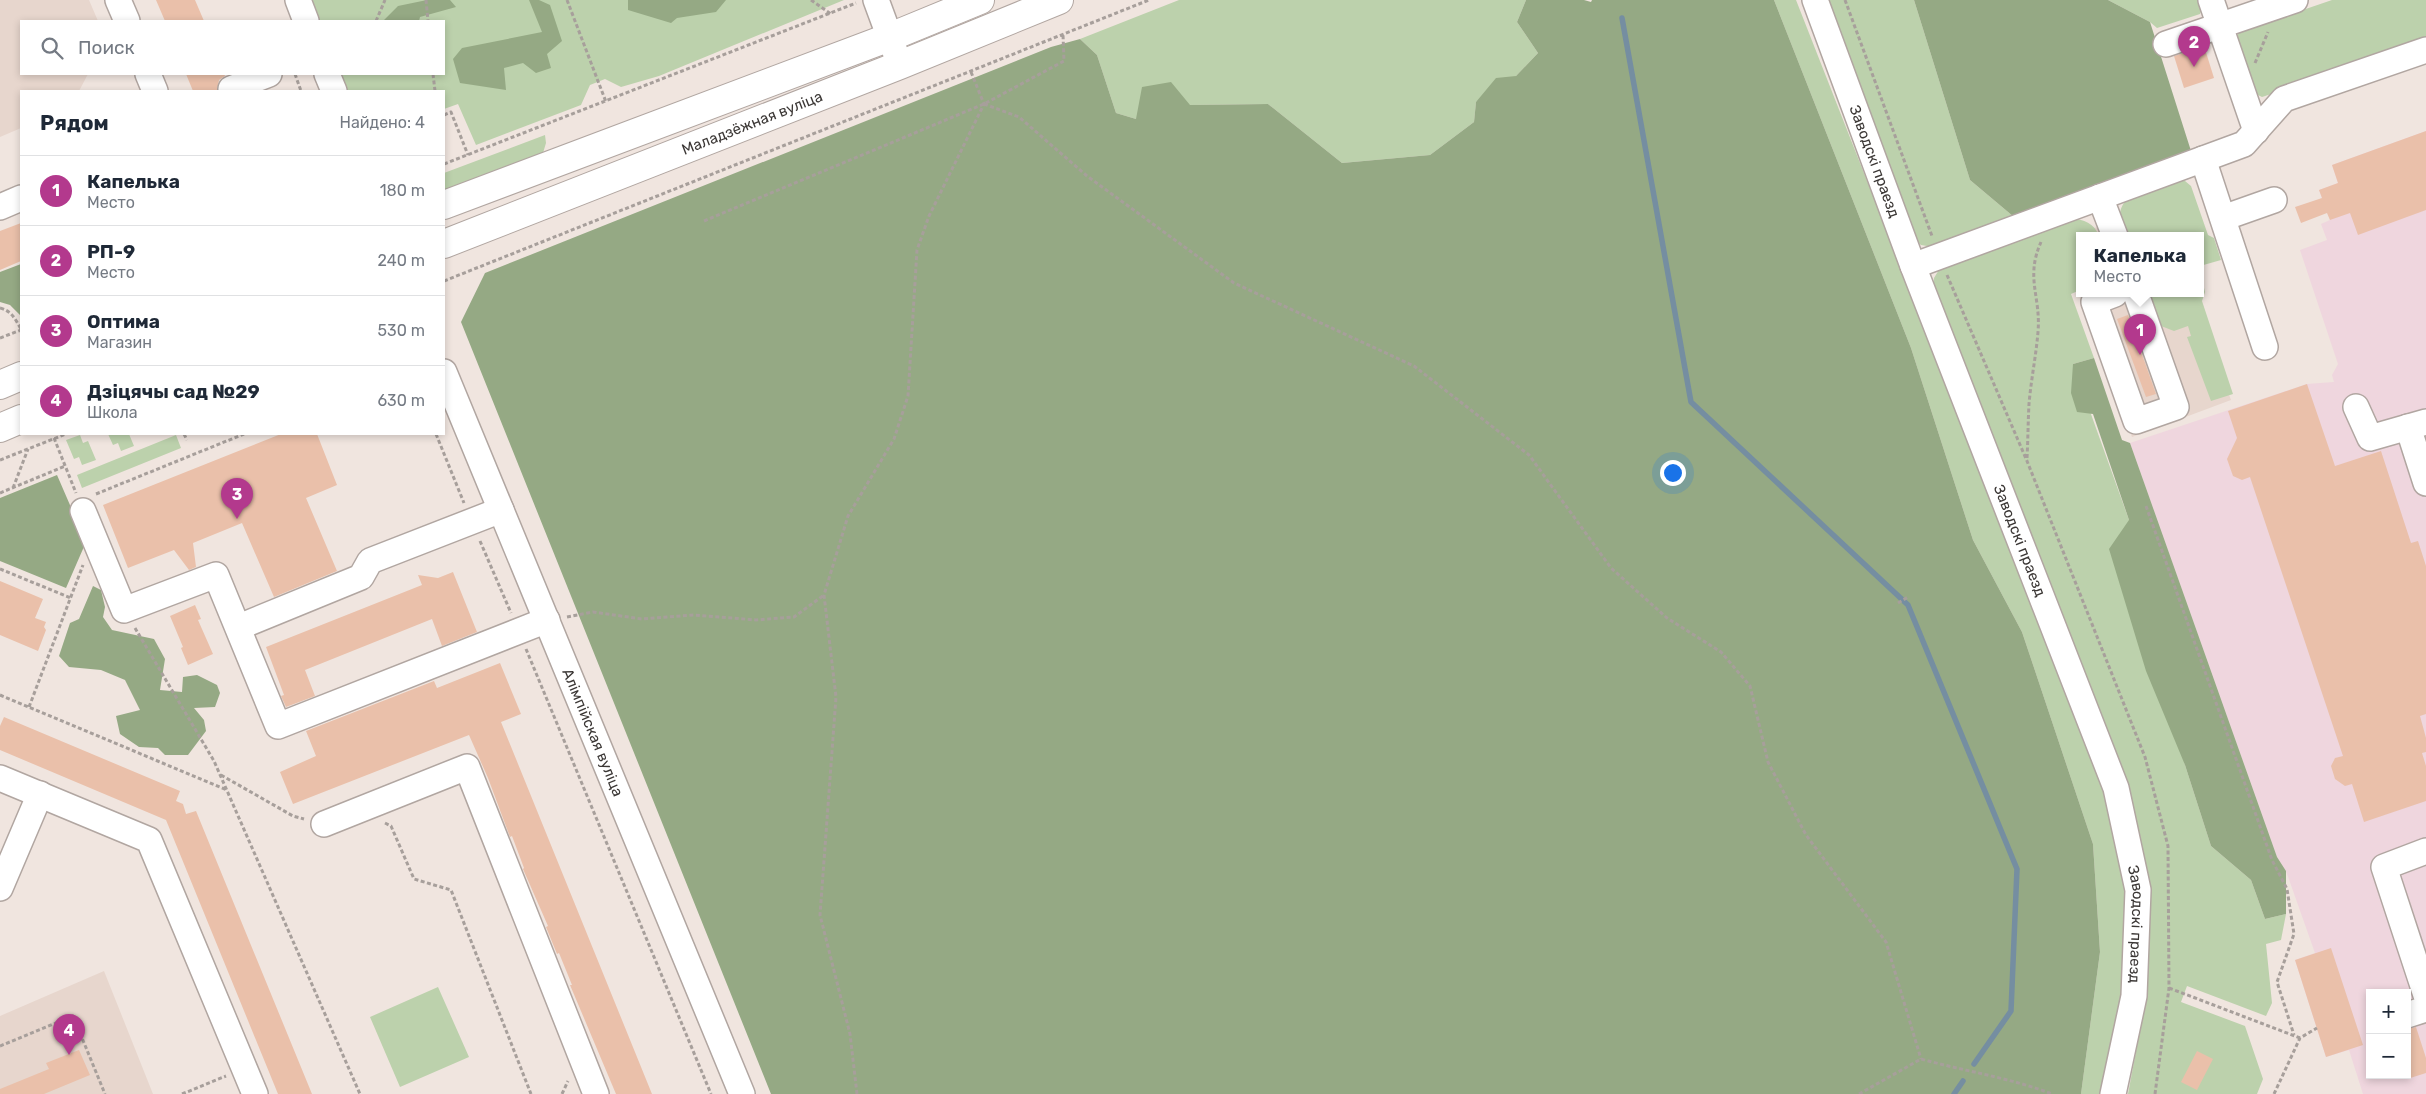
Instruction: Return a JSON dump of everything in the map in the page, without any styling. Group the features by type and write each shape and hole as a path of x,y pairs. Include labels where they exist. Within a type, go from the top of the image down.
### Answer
{"main road":[{"name":"Маладзёжная вуліца","path":"445,205 890,37 980,0"},
{"name":"Маладзёжная вуліца","path":"445,244 900,65 1059,0"},
{"path":"0,384 20,376"},
{"path":"0,428 20,419"}],"street":[{"path":"298,0 306,20"},
{"path":"876,0 900,65"},
{"name":"Заводскі праезд","path":"1815,0 1912,266 2116,788 2138,890 2134,996 2113,1094"},
{"path":"2211,0 2256,131"},
{"path":"2166,44 2286,3"},
{"path":"1912,266 2244,144 2284,99 2426,50"},
{"path":"148,75 155,90"},
{"path":"230,89 266,75"},
{"path":"327,75 334,90"},
{"path":"2203,159 2265,347"},
{"path":"2100,197 2113,232"},
{"path":"0,207 20,198"},
{"path":"2223,218 2274,200"},
{"path":"2106,297 2094,302 2136,421 2176,407 2137,297"},
{"name":"Алімпійская вуліца","path":"445,374 742,1094"},
{"path":"2356,406 2370,438 2417,424 2426,483"},
{"path":"81,506 124,610 216,575 239,627 278,726 547,620"},
{"path":"239,627 360,577 370,561 501,510"},
{"path":"324,824 467,767 596,1094"},
{"path":"0,778 149,840 255,1094"},
{"path":"0,888 40,794"},
{"path":"2426,851 2384,867 2426,995"},
{"path":"2411,1014 2426,1009"}],"path":[{"path":"376,20 385,0"},
{"path":"426,0 428,20"},
{"path":"566,0 606,102"},
{"path":"811,0 832,14"},
{"path":"445,164 864,0"},
{"path":"445,281 1149,0"},
{"path":"2243,94 2286,3"},
{"path":"704,221 984,104 1064,61 1063,35"},
{"path":"971,72 984,104 1019,117 1087,176 1234,283 1414,366 1529,455 1611,568 1667,618 1721,652 1750,686 1768,762 1806,834 1886,942 1921,1059"},
{"path":"295,75 301,90"},
{"path":"434,75 435,90"},
{"path":"857,1094 850,1034 820,915 836,697 824,595 848,516 894,439 900,422 908,396 917,250 929,216 984,104"},
{"path":"445,115 451,112 468,155"},
{"path":"2027,461 2029,404 2038,330 2038,304 2032,272 2034,257 2042,240"},
{"path":"0,308 7,310 13,315 20,328"},
{"path":"0,338 20,330"},
{"path":"0,460 63,435"},
{"path":"184,435 187,440"},
{"path":"54,438 81,506 242,435"},
{"path":"436,435 710,1094"},
{"path":"13,488 28,448"},
{"path":"0,493 65,466"},
{"path":"2146,506 2272,860 2287,889 2294,934 2277,982 2294,1035"},
{"path":"28,707 94,538"},
{"path":"0,569 71,598"},
{"path":"547,620 593,612 642,619 694,615 756,620 794,617 824,595"},
{"path":"1898,603 1908,597"},
{"path":"124,610 214,761 360,1094"},
{"path":"0,695 227,790"},
{"path":"220,775 293,816 324,824"},
{"path":"357,811 391,826 414,879 452,890 530,1094"},
{"path":"2169,988 2300,1038"},
{"path":"0,1046 73,1016 105,1094"},
{"path":"2274,1094 2300,1038 2317,1028"},
{"path":"1859,1094 1921,1059 1966,1072 2029,1085 2052,1094"},
{"path":"182,1094 244,1068"}],"shaded area":[{"path":"0,0 89,0 98,20 20,20 20,75 87,75 80,90 20,90 20,128 0,137"},
{"path":"2426,131 2426,1094 2363,1094 2349,1050 2326,1057 2295,960 2315,953 2286,871 2277,857 2130,443 2307,384 2334,382 2332,375 2338,364 2300,250 2327,240 2321,224 2330,220 2319,190 2338,183 2332,165"},
{"path":"2159,204 2170,232 2084,232"},
{"path":"2076,235 2076,285 2060,241"},
{"path":"2081,297 2193,297 2231,400 2132,437"},
{"path":"104,971 153,1094 0,1094 0,1016"}],"green space":[{"path":"310,0 844,0 659,76 621,87 605,79 590,85 581,105 476,145 458,104 445,109 445,90 346,90 339,75 445,75 445,20 318,20"},
{"path":"427,0 450,0 456,7 420,17 419,20 384,20 398,6"},
{"path":"529,0 539,0 550,5 562,41 547,54 551,68 536,73 523,63 504,68 506,90 460,83 453,59 462,48 542,32"},
{"path":"628,0 726,0 716,12 677,18 671,23 628,10"},
{"path":"1179,0 1526,0 1517,22 1538,53 1516,76 1476,102 1474,122 1430,155 1342,163 1268,104 1190,105 1136,119 1116,113 1097,55 1080,39"},
{"path":"1526,0 1584,0 1591,2 1592,0 1774,0 1911,348 1973,540 2022,632 2093,844 2100,952 2081,1094 771,1094 461,322 485,273 1051,47 1080,39 1097,55 1116,113 1136,119 1142,87 1171,82 1190,105 1268,104 1342,163 1430,155 1474,122 1476,102 1496,78 1516,76 1538,53 1517,22"},
{"path":"1774,0 1796,0 2107,792 2126,891 2125,992 2103,1094 2081,1094 2100,952 2093,844 2022,632 1973,540 1911,348"},
{"path":"1823,0 1914,0 1970,180 2014,217 1933,247 1921,245 1913,238"},
{"path":"1914,0 2108,0 2150,22 2191,151 2014,217 1970,180"},
{"path":"2108,0 2200,0 2202,8 2200,14 2157,28 2150,22"},
{"path":"2332,0 2426,0 2426,44 2262,97 2250,91 2233,46 2239,32"},
{"path":"545,135 546,143 543,153 445,193 445,173"},
{"path":"2178,180 2185,181 2191,186 2208,235 2214,238 2221,260 2204,265 2204,232 2123,232 2120,211 2128,198"},
{"path":"2071,219 2088,223 2097,232 2076,232 2076,292 2071,294 2094,358 2073,364 2129,520 2185,765 2211,846 2251,880 2265,919 2286,914 2281,940 2266,944 2272,1003 2266,1016 2187,986 2181,1002 2245,1026 2263,1079 2257,1094 2128,1094 2146,998 2148,888 1933,291 1934,278 1940,268"},
{"path":"20,264 20,315 10,305 0,302 0,272"},
{"path":"2146,297 2203,297 2202,301 2233,394 2211,401 2187,337 2191,336 2188,326 2174,331 2156,324"},
{"path":"2094,358 2122,440 2130,443 2277,857 2286,871 2286,914 2265,919 2251,880 2211,846 2185,765 2146,671 2109,549 2129,520 2093,414 2077,412 2071,393 2073,364"},
{"path":"80,435 83,443 88,441 96,460 82,465 79,457 74,459 66,440"},
{"path":"108,435 129,435 134,446 121,451 118,443 113,445"},
{"path":"176,435 181,448 82,488 77,475"},
{"path":"57,475 86,542 66,588 0,561 0,498"},
{"path":"93,586 101,590 105,607 103,617 112,630 154,639 165,659 160,690 182,692 183,677 197,675 217,685 220,693 215,707 194,708 204,720 206,731 188,755 165,755 158,748 139,747 120,734 116,716 140,710 125,680 101,670 69,667 59,656 70,623 79,619"},
{"path":"438,987 469,1057 400,1087 370,1017"}],"building":[{"path":"156,0 195,0 204,20 165,20"},
{"path":"2204,46 2214,78 2184,88 2174,56"},
{"path":"186,75 225,76 219,80 217,90 193,90"},
{"path":"2426,131 2426,210 2358,235 2350,213 2330,220 2327,213 2301,223 2295,207 2322,198 2319,190 2338,183 2332,165"},
{"path":"20,223 20,261 0,270 0,231"},
{"path":"2128,315 2156,394 2146,397 2117,319"},
{"path":"2307,384 2335,466 2381,451 2411,543 2418,541 2426,566 2426,714 2420,716 2426,738 2426,752 2422,753 2426,766 2426,801 2364,822 2352,784 2345,786 2335,779 2331,766 2335,758 2343,756 2250,477 2242,480 2233,476 2227,459 2237,438 2228,411"},
{"path":"278,435 317,435 337,485 306,498 337,571 274,597 242,523 193,543 196,567 189,570 174,550 128,568 103,505"},
{"path":"453,572 477,632 442,646 432,619 305,670 315,696 286,707 281,696 284,695 266,647 422,585 418,575 438,578"},
{"path":"0,581 43,599 35,618 46,622 44,627 46,630 38,651 0,635"},
{"path":"195,605 201,619 198,620 213,654 188,665 181,648 183,647 170,616"},
{"path":"500,663 521,714 501,722 652,1094 616,1094 570,985 572,985 559,953 557,954 546,927 548,926 523,869 512,836 510,837 488,778 469,735 293,804 280,772 316,756 306,731 434,681 437,688"},
{"path":"4,717 180,791 176,801 183,804 186,814 196,811 312,1094 278,1094 166,820 0,750 0,726"},
{"path":"2331,948 2363,1045 2326,1057 2295,960"},
{"path":"2416,1027 2426,1058 2426,1073 2411,1078 2411,1034 2411,1028"},
{"path":"79,1050 90,1075 44,1094 0,1094 0,1089 49,1069 46,1063"},
{"path":"2197,1051 2213,1059 2197,1090 2181,1082"}],"waterway":[{"path":"1622,18 1691,402 1908,605 2017,869 2011,1011 1974,1064"},
{"path":"1954,1094 1963,1081"}],"place":[{"name":"РП-9","path":"2194,67"},
{"name":"Капелька","path":"2140,355"},
{"name":"Оптима","path":"237,519"},
{"name":"Дзіцячы сад №29","path":"69,1055"}]}
